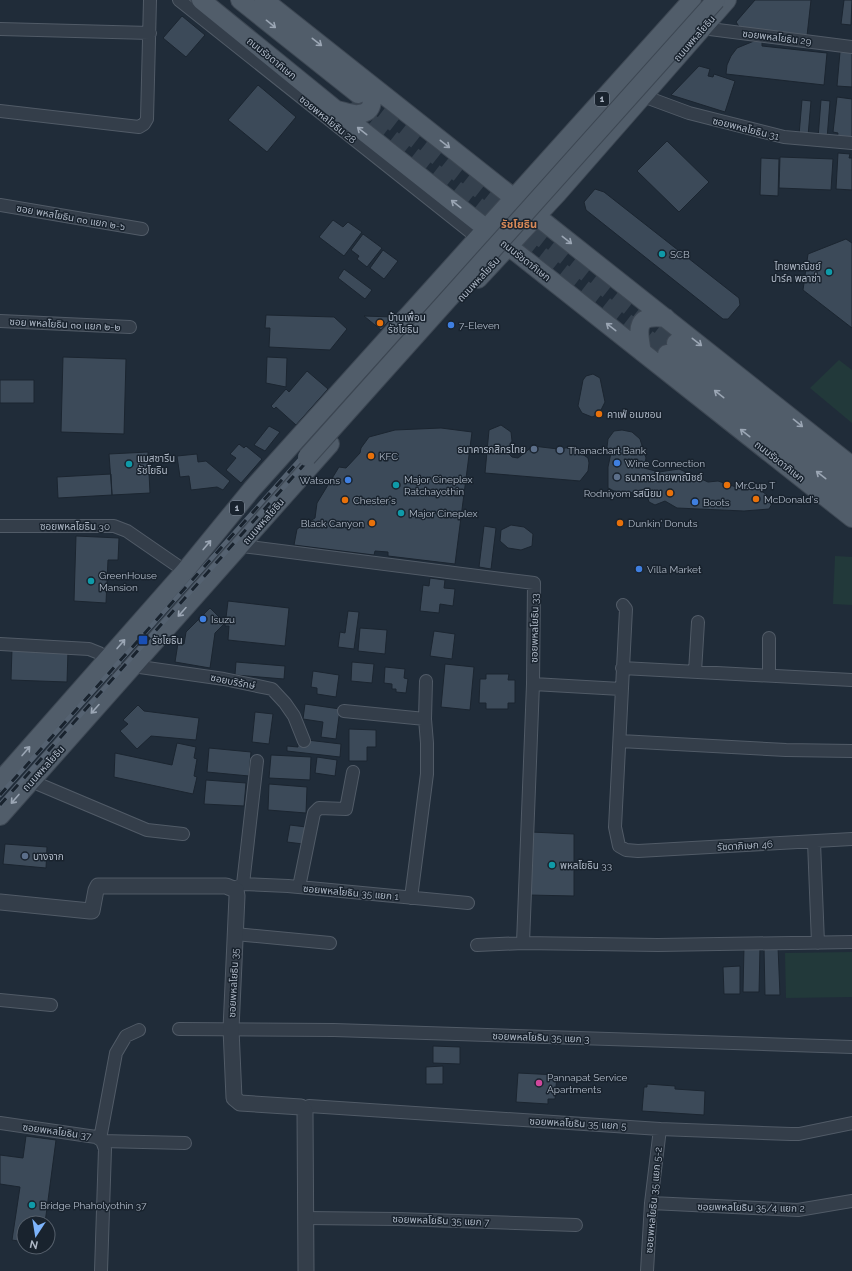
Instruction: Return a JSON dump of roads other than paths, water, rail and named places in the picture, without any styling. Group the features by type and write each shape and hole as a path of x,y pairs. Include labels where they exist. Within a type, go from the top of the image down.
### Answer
{"main road":[{"name":"ถนนรัชดาภิเษก","path":"201,0 513,198 852,466"},
{"name":"ถนนรัชดาภิเษก","path":"218,0 352,97"},
{"name":"ถนนรัชดาภิเษก","path":"240,0 352,97"},
{"name":"ถนนรัชดาภิเษก","path":"264,0 352,97 482,233 508,246 852,518"},
{"name":"ถนนพหลโยธิน","path":"0,780 185,572 252,489 559,146 692,0"},
{"name":"ถนนพหลโยธิน","path":"229,559 235,538 302,453 703,0"},
{"name":"ถนนพหลโยธิน","path":"219,531 234,521 302,453 716,0"},
{"name":"ถนนพหลโยธิน","path":"0,816 242,546 442,318 580,167 727,0"},
{"path":"559,146 562,155 568,163 573,166 580,167"},
{"path":"420,302 437,308 442,318"},
{"path":"642,352 638,330 642,321 650,317 666,318"},
{"name":"ถนนรัชดาภิเษก","path":"852,482 672,348 852,499"}],"street":[{"path":"0,111 139,127 144,124 147,119 150,0"},
{"name":"ซอยพหลโยธิน 28","path":"179,0 482,233"},
{"name":"ซอยพหลโยธิน 29","path":"702,28 852,47"},
{"path":"0,29 150,33"},
{"name":"ซอยพหลโยธิน 31","path":"643,96 689,113 784,138 852,143"},
{"name":"ซอย พหลโยธิน ๓๐ แยก ๒-๖","path":"0,205 142,229"},
{"name":"ซอย พหลโยธิน ๓๐ แยก ๒-๒","path":"0,321 130,327"},
{"name":"ซอยพหลโยธิน 30","path":"0,526 114,526 128,531 185,572"},
{"name":"ซอยพหลโยธิน 33","path":"242,546 534,583 533,684 523,943"},
{"name":"รัชดาภิเษก 46","path":"623,605 626,609 615,827 619,846 626,850 638,851 852,839"},
{"path":"695,672 698,622"},
{"path":"769,638 769,675"},
{"path":"0,644 89,649 99,653 106,661 129,671"},
{"path":"622,668 852,680"},
{"name":"ซอยบริรักษ์","path":"129,671 224,679 272,689 286,703 294,716 304,741"},
{"path":"411,898 427,774 425,719 426,681"},
{"path":"533,684 621,689"},
{"path":"344,711 425,719"},
{"path":"620,741 786,750 852,751"},
{"path":"0,902 92,911 98,886 239,886 257,761"},
{"path":"299,887 314,813 319,808 346,809 353,772"},
{"path":"31,781 148,830 183,834"},
{"path":"814,842 818,943"},
{"name":"ซอยพหลโยธิน 35 แยก 1","path":"239,886 299,887 468,903"},
{"name":"ซอยพหลโยธิน 35","path":"239,886 237,896 230,1028 236,1100 240,1103 301,1107 304,1109"},
{"path":"235,934 330,943"},
{"path":"477,945 523,943 658,945 852,942"},
{"path":"0,1000 51,1005"},
{"name":"ซอยพหลโยธิน 35 แยก 3","path":"179,1029 230,1028 334,1030 852,1047"},
{"path":"139,1030 126,1036 116,1053 101,1140 185,1143"},
{"name":"ซอยพหลโยธิน 35 แยก 5","path":"304,1109 309,1106 660,1129 799,1134 852,1123"},
{"path":"304,1109 306,1120 306,1271"},
{"name":"ซอยพหลโยธิน 37","path":"0,1123 101,1140 105,1148 101,1271"},
{"name":"ซอยพหลโยธิน 35 แยก 5-2","path":"647,1271 650,1203 660,1129"},
{"name":"ซอยพหลโยธิน 35/4 แยก 2","path":"650,1203 798,1210 852,1201"},
{"name":"ซอยพหลโยธิน 35 แยก 7","path":"306,1218 398,1219 576,1225"}],"tunnel":[{"path":"360,96 676,343"},
{"path":"349,106 667,354"}],"railway":[{"path":"0,795 711,0"},
{"path":"0,805 719,0"}],"place":[{"name":"SCB","path":"662,254"},
{"name":"ไทยพาณิชย์ ปาร์ค พลาซ่า","path":"829,272"},
{"name":"บ้านเพื่อน รัชโยธิน","path":"380,323"},
{"name":"7-Eleven","path":"451,325"},
{"name":"คาเฟ่ อเมซอน","path":"599,414"},
{"name":"ธนาคารกสิกรไทย","path":"534,449"},
{"name":"Thanachart Bank","path":"560,450"},
{"name":"KFC","path":"371,456"},
{"name":"Wine Connection","path":"617,463"},
{"name":"แมสซารีน รัชโยธิน","path":"129,464"},
{"name":"ธนาคารไทยพาณิชย์","path":"617,477"},
{"name":"Watsons","path":"348,480"},
{"name":"Major Cineplex Ratchayothin","path":"396,485"},
{"name":"Mr.Cup T","path":"727,485"},
{"name":"Rodniyom รสนิยม","path":"670,493"},
{"name":"McDonald's","path":"756,499"},
{"name":"Chester's","path":"345,500"},
{"name":"Boots","path":"695,502"},
{"name":"Major Cineplex","path":"401,513"},
{"name":"Black Canyon","path":"372,523"},
{"name":"Dunkin' Donuts","path":"620,523"},
{"name":"Villa Market","path":"639,569"},
{"name":"GreenHouse Mansion","path":"91,581"},
{"name":"Isuzu","path":"203,619"},
{"name":"รัชโยธิน","path":"143,640"},
{"name":"บางจาก","path":"25,856"},
{"name":"พหลโยธิน 33","path":"552,865"},
{"name":"Pannapat Service Apartments","path":"539,1083"},
{"name":"Bridge Phaholyothin 37","path":"32,1205"}],"district":[{"name":"รัชโยธิน","path":"519,224"}]}
